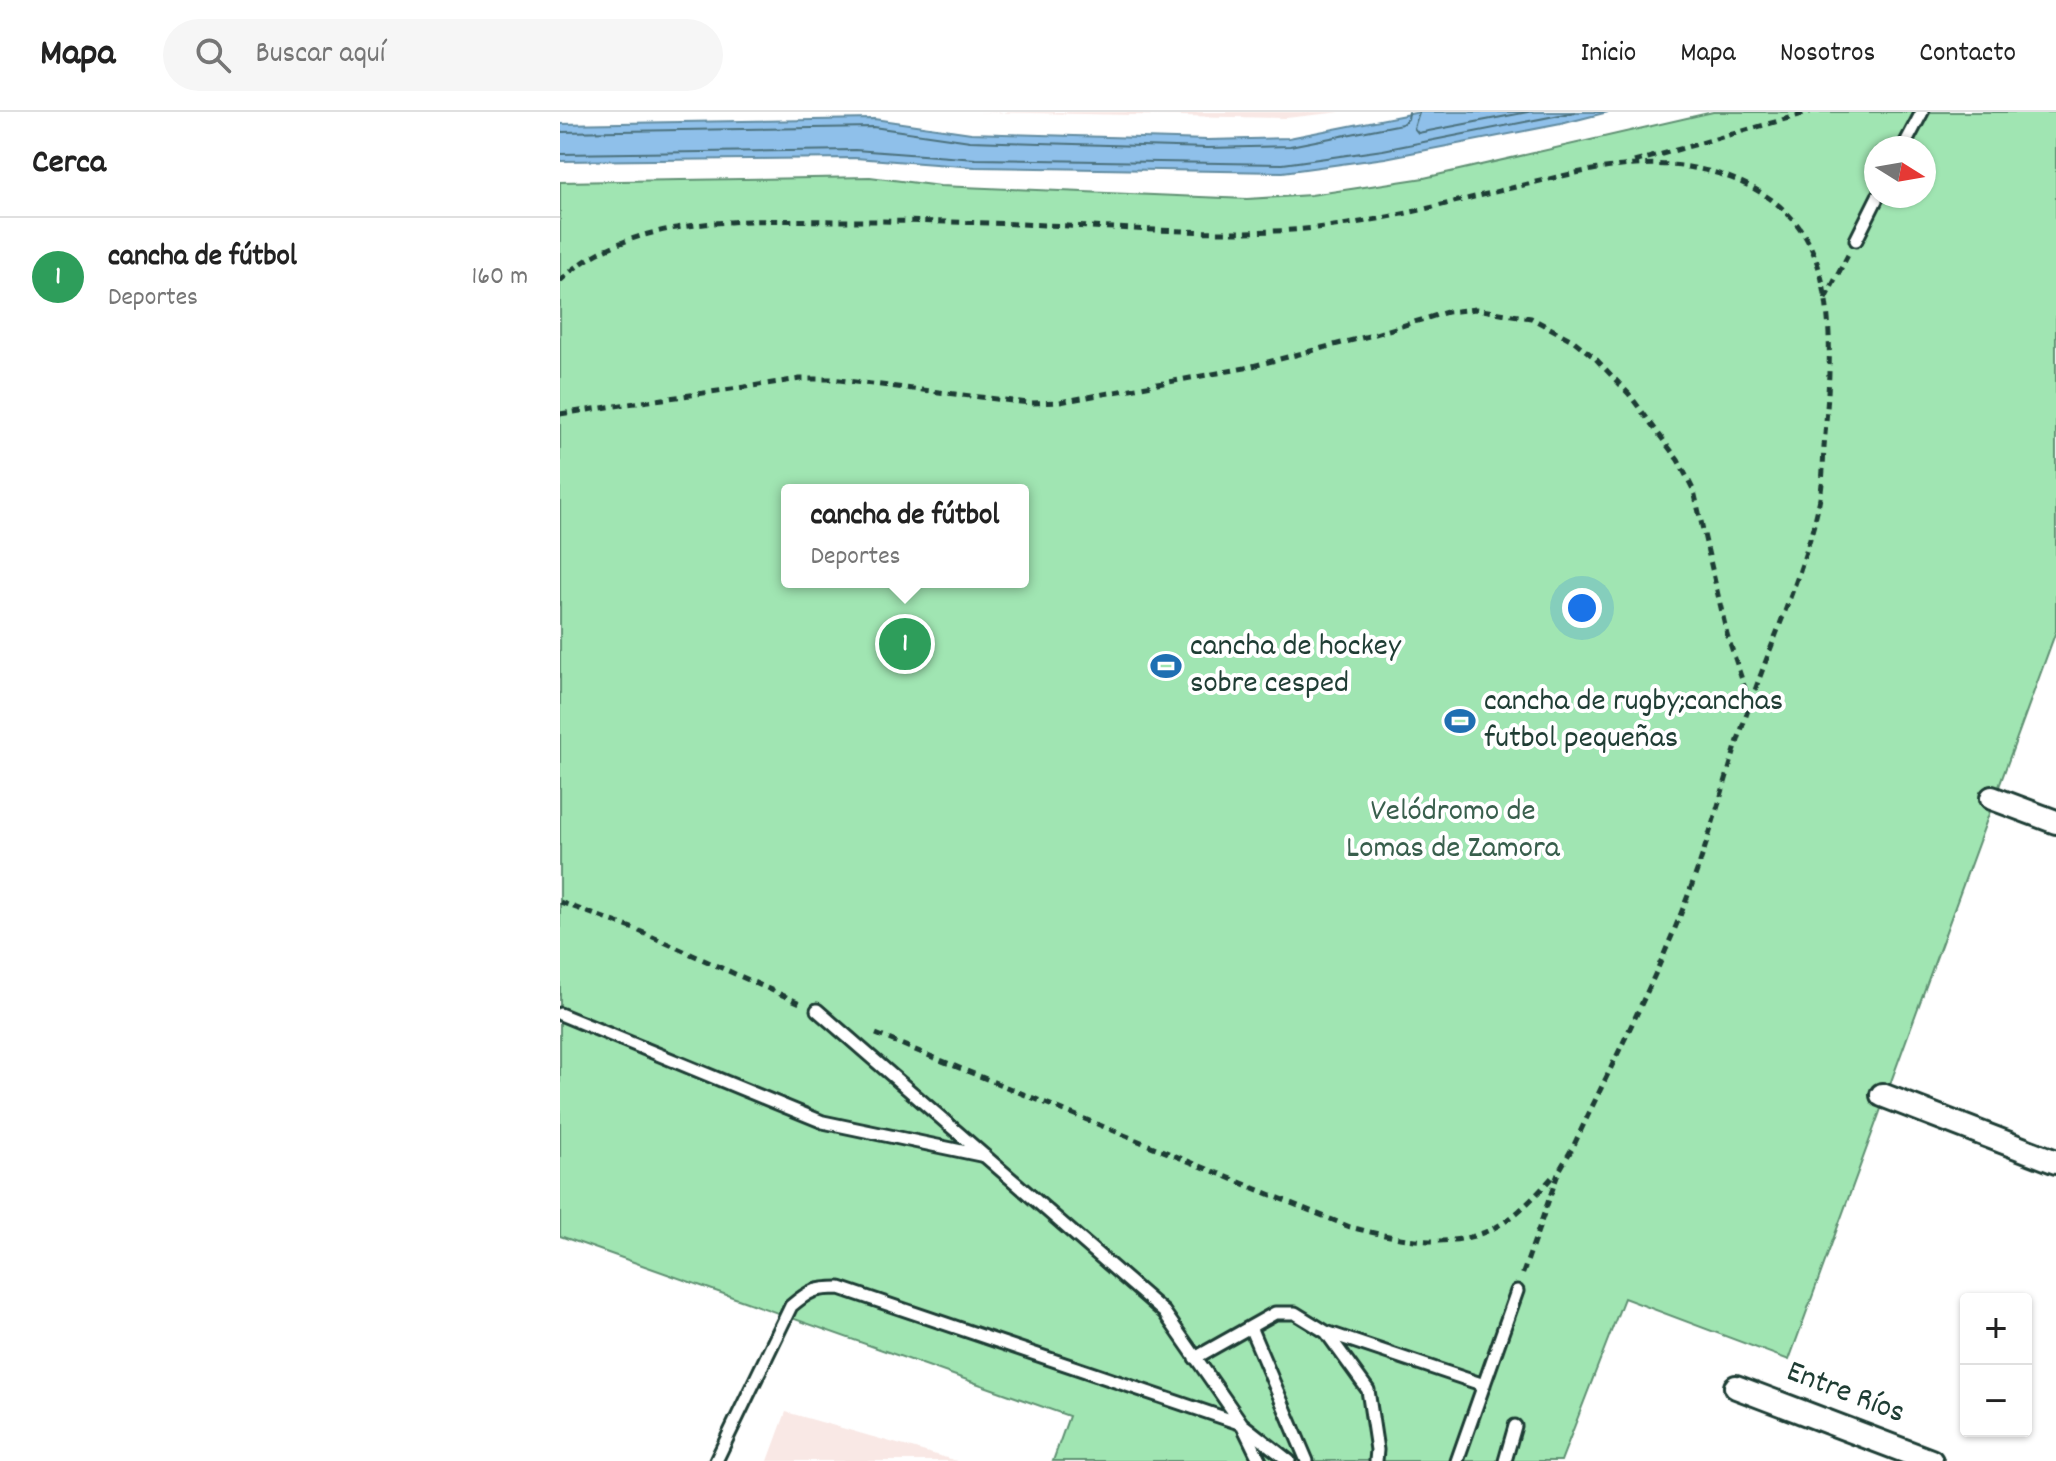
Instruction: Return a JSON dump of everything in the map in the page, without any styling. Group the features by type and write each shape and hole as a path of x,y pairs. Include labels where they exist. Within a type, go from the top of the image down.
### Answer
{"street":[{"path":"1992,798 2056,822"},
{"path":"1882,1095 2056,1162"},
{"name":"Entre Ríos","path":"1736,1387 1931,1461"}],"lane":[{"path":"1909,136 1922,112"},
{"path":"1856,240 1872,208"},
{"path":"817,1010 1164,1312 1242,1424 1260,1461"},
{"path":"560,1014 823,1122 986,1156"},
{"path":"716,1461 791,1306 807,1292 819,1288 840,1288 1242,1424 1289,1461"},
{"path":"1457,1461 1517,1291"},
{"path":"1195,1358 1275,1313 1295,1313 1326,1332 1484,1385"},
{"path":"1250,1327 1307,1461"},
{"path":"1326,1332 1368,1390 1376,1461"},
{"path":"1505,1461 1515,1426"}],"path":[{"path":"560,281 577,264 606,249 657,233 711,223 966,221 1229,233 1347,225 1629,164 1810,112"},
{"path":"1517,1291 1559,1171 1647,988 1693,882 1820,501 1829,329 1821,277 1807,239 1792,217 1772,199 1747,184 1683,166 1629,164"},
{"path":"1825,300 1856,240"},
{"path":"560,414 773,382 815,379 1029,403 1060,402 1245,368 1447,312 1476,309 1531,318 1574,341 1595,358 1629,394 1678,460 1694,491 1727,634 1750,704"},
{"path":"560,902 637,930 817,1010"},
{"path":"862,1029 1350,1227 1382,1236 1421,1242 1456,1241 1492,1230 1519,1211 1559,1171"}],"shaded area":[{"path":"978,112 1341,112 1286,118"},
{"path":"786,1412 957,1461 768,1461"}],"green space":[{"name":"Velódromo de Lomas de Zamora","path":"1713,112 2056,112 2056,631 1789,1360 1624,1298 1561,1461 1053,1461 1069,1416 560,1236 560,182 870,177 940,186 1247,199 1311,195 1424,178"}],"water":[{"path":"1420,112 1608,112 1385,158 1283,172 975,167 855,158 560,161 560,124 874,119 971,133 1208,140 1289,138"}],"place":[{"name":"cancha de fútbol","path":"905,644"},
{"name":"cancha de hockey sobre cesped","path":"1166,666"},
{"name":"cancha de rugby;canchas futbol pequeñas","path":"1460,721"}]}
